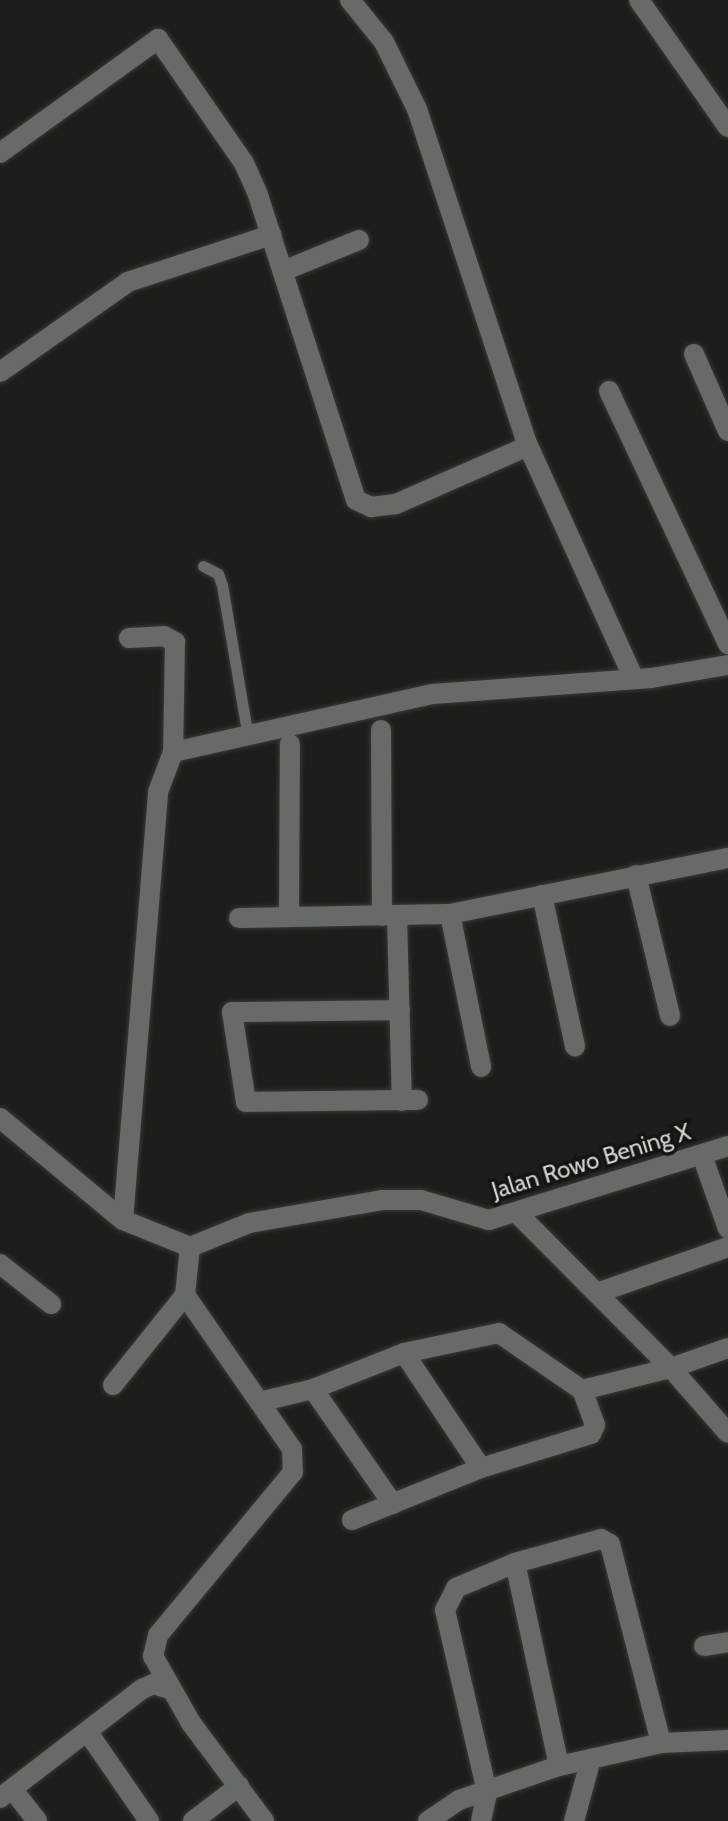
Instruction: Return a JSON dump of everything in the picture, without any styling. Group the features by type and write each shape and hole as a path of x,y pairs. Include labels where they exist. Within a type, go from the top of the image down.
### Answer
{"street":[{"path":"350,0 384,42 417,109 528,446 634,679"},
{"path":"639,0 728,127"},
{"path":"0,153 158,39 244,163 283,271 356,500 363,505 396,504 528,446"},
{"path":"0,372 128,282 271,235"},
{"path":"283,271 359,240"},
{"path":"694,354 728,431"},
{"path":"609,391 728,644"},
{"path":"123,1220 158,792 173,752 175,642 164,636 129,638"},
{"path":"173,752 247,732 433,694 634,679 728,665"},
{"path":"381,730 390,916 410,1101 246,1102 232,1012 400,1010"},
{"path":"289,917 290,744"},
{"path":"239,918 450,914 728,858"},
{"path":"636,875 670,1016"},
{"path":"542,895 575,1046"},
{"path":"450,914 481,1067"},
{"path":"0,1118 123,1220 190,1247 185,1295 113,1385"},
{"name":"Jalan Rowo Bening X","path":"190,1247 249,1223 382,1200 421,1200 471,1219 517,1213 728,1146"},
{"path":"702,1155 728,1229"},
{"path":"517,1213 671,1368 728,1433"},
{"path":"597,1293 728,1247"},
{"path":"0,1264 51,1304"},
{"path":"185,1295 292,1449 294,1462 287,1483 152,1645 169,1689 264,1821"},
{"path":"267,1400 313,1389 404,1353 499,1333 582,1390 595,1425 591,1434 481,1468 352,1520"},
{"path":"582,1390 671,1368 728,1348"},
{"path":"404,1353 481,1468"},
{"path":"313,1389 393,1504"},
{"path":"481,1821 487,1792 445,1610 456,1588 515,1563 601,1539 610,1544 661,1743"},
{"path":"515,1563 559,1766"},
{"path":"704,1646 728,1642"},
{"path":"37,1821 6,1794 89,1734 142,1689 153,1684 169,1689"},
{"path":"89,1734 149,1821"},
{"path":"428,1821 459,1800 559,1766 661,1743 728,1740"},
{"path":"574,1821 591,1759"},
{"path":"193,1821 239,1786"}],"lane":[{"path":"203,566 218,574 222,585 247,732"}]}
